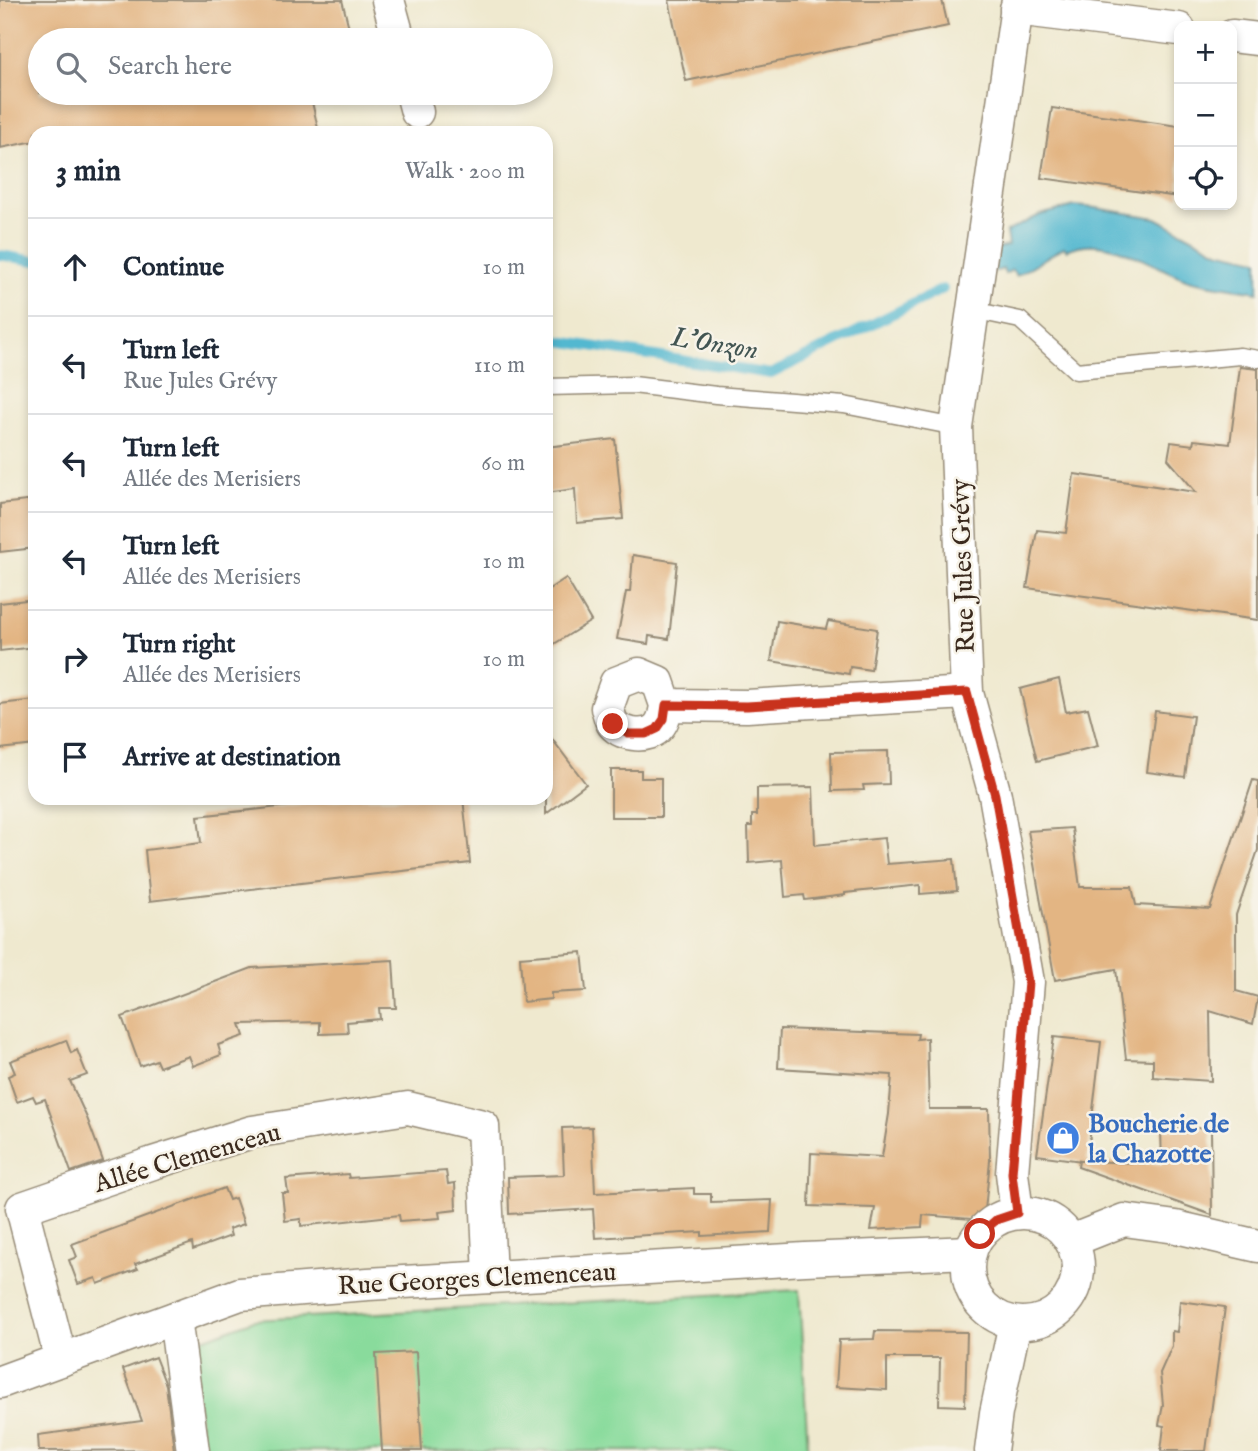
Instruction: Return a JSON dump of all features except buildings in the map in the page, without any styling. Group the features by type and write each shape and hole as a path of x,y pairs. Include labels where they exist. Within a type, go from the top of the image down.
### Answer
{"street":[{"path":"388,0 396,28"},
{"path":"1017,4 1174,28"},
{"name":"Rue Jules Grévy","path":"1017,4 956,427 967,692 995,795 1028,982 1012,1173 1017,1213"},
{"path":"1237,37 1258,39"},
{"path":"666,705 747,706 967,692"},
{"name":"Allée Clemenceau","path":"61,1360 22,1208 252,1132 408,1108 483,1126 490,1277"},
{"path":"1017,1213 1038,1215 1057,1225 1071,1241 1078,1261 1077,1281 1069,1299 1054,1314 1035,1322 1016,1323 997,1317 983,1306 972,1290 968,1271 970,1252 980,1234 996,1220 1017,1213"},
{"path":"1071,1241 1124,1220 1175,1227 1258,1246"},
{"name":"Rue Georges Clemenceau","path":"0,1382 240,1294 490,1277 970,1252"},
{"path":"176,1318 193,1451"},
{"path":"991,1451 996,1413 1016,1323"}],"lane":[{"path":"973,310 1020,320 1076,371 1240,356 1258,359"},
{"path":"553,387 633,385 716,395 844,405 956,427"}],"green space":[{"path":"799,1290 808,1451 204,1451 190,1344 254,1320"}],"water":[{"path":"1075,206 1156,218 1218,251 1258,260 1258,292 1189,280 1129,253 1098,245 1082,245 1067,250 1064,247 1016,276 1012,270 1005,274 1003,269 994,272 998,248 1008,246 1006,232 1040,215"}],"waterway":[{"name":"L'Onzon","path":"0,255 28,260"},
{"name":"L'Onzon","path":"553,340 771,374 943,289"}],"place":[{"name":"Boucherie de la Chazotte","path":"1063,1138"}],"route":[{"path":"613,724 628,734 646,734 657,729 664,719 666,705 747,706 967,692 995,795 1028,982 1012,1173 1017,1213 996,1220 980,1234"}]}
